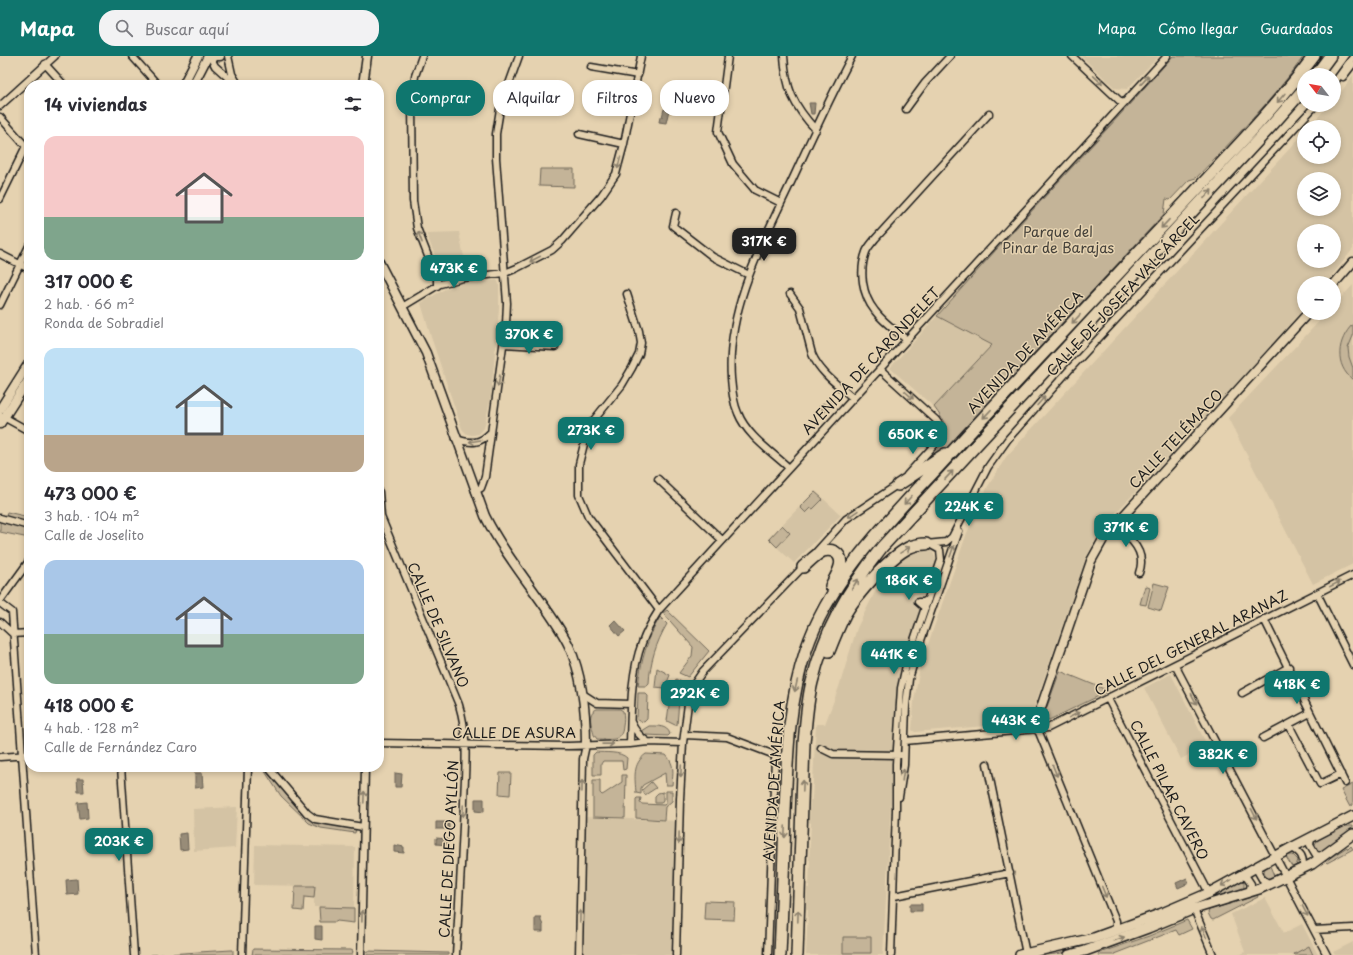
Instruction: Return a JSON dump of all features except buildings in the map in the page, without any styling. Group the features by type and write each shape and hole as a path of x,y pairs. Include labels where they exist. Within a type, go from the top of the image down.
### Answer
{"highway":[{"name":"AVENIDA DE AMÉRICA","path":"780,955 789,730 796,686 806,649 824,610 854,563 882,530 963,440 1266,116 1314,56"},
{"path":"1321,68 1330,56"},
{"name":"AVENIDA DE AMÉRICA","path":"796,955 804,743 812,683 820,656 836,614 863,571 882,547 1297,97"},
{"path":"898,485 963,440"},
{"path":"812,683 826,658 845,615 857,597 901,552 912,546 926,544"},
{"path":"803,567 824,551 834,552 839,557 839,570 813,621 806,649"}],"main road":[{"path":"1023,954 1075,943 1160,914 1209,893 1275,856 1351,818"},
{"path":"1069,955 1085,953 1194,909 1270,884 1286,877 1323,856 1353,834"}],"street":[{"path":"28,80 55,56"},
{"path":"132,56 154,80"},
{"path":"186,80 198,56"},
{"path":"209,56 220,56"},
{"path":"196,80 209,56"},
{"path":"209,56 215,66 231,80"},
{"path":"228,56 235,80"},
{"path":"364,80 367,56"},
{"path":"422,56 415,76 412,102 413,201 417,228 437,279 436,286"},
{"path":"475,491 481,488 483,484 504,344 507,303 496,158 496,134 500,109 519,56"},
{"path":"402,307 436,286 462,278 505,273 540,257 562,241 609,185 616,174 624,144 641,56"},
{"path":"728,56 718,132 733,164 755,190 781,203"},
{"path":"784,56 787,84 793,100 816,130"},
{"path":"789,468 748,429 741,420 734,402 731,371 731,349 734,329 749,275 781,203 852,56"},
{"path":"906,109 925,83 950,56"},
{"path":"1072,56 1123,104"},
{"name":"AVENIDA DE CARONDELET","path":"630,744 631,704 639,653 646,634 659,610 1167,56"},
{"path":"1341,73 1353,57"},
{"path":"45,64 59,80"},
{"path":"1341,79 1353,64"},
{"path":"591,67 638,74"},
{"path":"0,106 24,84"},
{"name":"CALLE DE JOSEFA VALCÁRCEL","path":"926,544 939,543 949,540 954,534 988,467 1008,439 1069,370 1309,112"},
{"path":"907,340 874,311 867,297 862,280 862,269 866,252 875,239 989,114"},
{"path":"0,117 24,145"},
{"path":"579,134 624,144"},
{"path":"0,199 24,154"},
{"path":"676,213 673,226 713,257 749,275"},
{"path":"0,254 24,266"},
{"path":"0,305 24,256"},
{"path":"1341,276 1353,262"},
{"path":"384,272 421,341 484,516 498,540 564,637 573,658 583,694 586,745 583,759 579,955"},
{"path":"627,294 639,331 641,343 639,354 622,385 593,421 584,440 579,464 579,495 588,516 659,610"},
{"path":"790,294 800,308 815,361 826,374 853,398"},
{"name":"CALLE TELÉMACO","path":"1038,730 1036,719 1091,561 1105,536 1302,320"},
{"path":"504,344 555,347"},
{"path":"676,955 683,743 691,690 699,676 803,567 846,519 898,485 939,440 941,430 939,423 880,369"},
{"path":"0,409 24,371"},
{"path":"24,386 1,419 24,429"},
{"path":"456,439 466,442 475,442 483,439 491,432"},
{"path":"658,478 722,540"},
{"name":"CALLE DE JOSEFA VALCÁRCEL","path":"896,809 902,778 907,692 911,671 964,514"},
{"path":"0,518 24,524"},
{"name":"CALLE DE SILVANO","path":"384,525 459,705 463,720 466,744"},
{"path":"1114,525 1132,540 1140,553 1142,564 1139,573"},
{"name":"CALLE DE JOSEFA VALCÁRCEL","path":"891,955 894,896 896,755 900,695 906,662 940,564 941,557 938,548 926,544"},
{"path":"24,569 0,602 12,612 24,736"},
{"name":"CALLE DEL GENERAL ARANAZ","path":"905,742 1038,730 1051,727 1353,575"},
{"path":"1317,593 1353,665"},
{"name":"CALLE DE JOSEFA VALCÁRCEL","path":"917,629 923,623 933,596 937,594"},
{"path":"1264,619 1345,782"},
{"path":"0,622 13,634 24,633"},
{"name":"CALLE DE JOSEFA VALCÁRCEL","path":"906,662 910,659 917,641 923,633"},
{"name":"CALLE DE JOSEFA VALCÁRCEL","path":"906,662 908,669 905,683 907,692"},
{"path":"1176,665 1327,955"},
{"path":"1242,692 1288,667"},
{"path":"583,694 597,703"},
{"name":"CALLE DE JOSEFA VALCÁRCEL","path":"900,695 902,704 901,739 905,742"},
{"name":"CALLE PILAR CAVERO","path":"1109,697 1109,701 1209,893"},
{"path":"584,709 588,705 597,703 631,704"},
{"path":"1263,738 1310,713"},
{"path":"631,720 636,732 648,742"},
{"path":"1289,725 1320,784 1341,774"},
{"path":"1038,730 1116,921 1116,930"},
{"path":"684,735 727,737 773,755 775,758 768,955"},
{"name":"CALLE DE ASURA","path":"384,743 586,745 648,742 683,743"},
{"name":"CALLE DE DIEGO AYLLÓN","path":"456,955 462,857 466,744"},
{"path":"821,748 833,754 904,755"},
{"path":"0,757 24,755"},
{"path":"987,764 1010,873 1023,954"},
{"path":"27,772 36,955"},
{"path":"121,772 134,955"},
{"path":"242,955 248,772"},
{"path":"272,772 307,813 315,818 363,827"},
{"path":"361,955 365,772"},
{"path":"1311,838 1310,845 1316,855 1323,856"},
{"path":"1291,848 1299,852 1303,860 1303,868"},
{"path":"1260,864 1258,872 1262,879 1270,884"},
{"path":"894,896 1010,873"},
{"path":"1240,875 1247,878 1250,884 1249,892"},
{"path":"1194,909 1213,955"},
{"path":"1314,930 1353,928"},
{"path":"1075,943 1082,946 1085,953"}],"shaded area":[{"path":"1081,56 1159,56 1127,89 1115,88"},
{"path":"1353,75 1353,249 1341,264 1341,224 1297,224 1297,268 1338,268 1332,276 1297,276 1297,316 1238,382 1109,520 1097,537 1086,557 1030,719 1026,722 1020,723 915,732 912,730 914,701 920,667 967,533 987,488 1006,457 1297,141 1297,164 1341,164 1341,120 1315,120 1323,112 1341,112 1341,92"},
{"path":"809,103 815,103 814,114 811,114"},
{"path":"668,116 666,123 659,122 660,117"},
{"path":"459,232 467,272 458,272 445,276 442,273 426,233"},
{"path":"497,280 499,284 499,309 491,396 484,428 479,434 472,435 467,434 462,429 421,303 445,289 464,283"},
{"path":"1353,285 1353,564 1313,584 1228,418 1320,320 1341,320 1341,298"},
{"path":"937,316 992,345 934,407 890,368"},
{"path":"830,400 833,403 825,412 819,407 823,403 826,405"},
{"path":"815,491 841,515 794,563 768,539"},
{"path":"928,548 932,551 936,563 902,665 896,707 883,955 806,955 808,910 806,910 807,888 809,888 811,823 809,822 810,800 812,800 816,724 825,724 839,687 857,628 875,592 886,576 903,558 913,550"},
{"path":"615,620 625,631 619,636 610,625"},
{"path":"1171,674 1207,745 1181,759 1144,688"},
{"path":"195,773 202,773 203,787 195,788"},
{"path":"395,773 402,774 401,787 395,787"},
{"path":"77,779 83,779 84,792 78,792"},
{"path":"475,799 484,799 484,812 475,811"},
{"path":"87,802 88,818 80,819 78,803"},
{"path":"237,807 235,848 194,851 193,809"},
{"path":"582,817 679,821 676,955 579,955"},
{"path":"436,822 449,822 449,829 436,829"},
{"path":"187,833 188,849 180,850 179,834"},
{"path":"436,838 448,839 447,845 436,844"},
{"path":"255,845 355,847 354,908 314,907 314,886 254,885"},
{"path":"394,845 404,847 404,853 394,852"},
{"path":"1187,878 1189,883 1178,888 1176,883"},
{"path":"77,879 78,894 67,895 66,880"},
{"path":"1265,898 1284,933 1302,924 1318,955 1240,955 1245,952 1231,914"},
{"path":"910,904 922,904 922,911 910,911"},
{"path":"535,917 541,917 543,932 535,932"},
{"path":"315,926 322,926 322,940 315,939"},
{"path":"1353,942 1353,955 1335,955 1333,952"}],"green space":[{"name":"Parque del Pinar de Barajas","path":"1173,56 1304,56 1266,104 1196,178 1189,180 1170,200 1166,199 1164,214 946,448 926,463 944,442 947,431 941,417 934,407 992,345 937,316"},
{"path":"540,169 574,169 574,187 539,186"},
{"path":"1353,324 1353,336 1348,348 1349,357 1353,368 1353,380 1343,367 1340,360 1340,352 1344,337"},
{"path":"815,492 823,499 813,509 811,508 806,513 800,507"},
{"path":"7,512 24,516 24,521 5,517"},
{"path":"0,522 24,527 24,537 0,532"},
{"path":"782,525 790,533 777,547 769,539"},
{"path":"1154,583 1169,587 1161,611 1148,607"},
{"path":"1145,586 1150,588 1146,605 1140,604"},
{"path":"667,610 709,651 688,677 679,673 692,656 693,647 663,613"},
{"path":"660,617 667,624 654,653 649,683 646,686 638,686 645,650"},
{"path":"657,668 670,675 665,688 655,687"},
{"path":"1060,671 1109,691 1049,720 1045,718 1044,715"},
{"path":"676,679 685,684 679,701 677,725 675,725 667,721 670,698"},
{"path":"638,693 645,693 648,696 647,719 644,722 637,720"},
{"path":"597,709 620,709 623,711 624,720 622,731 618,738 597,739 594,735 591,717 592,713"},
{"path":"649,726 658,726 667,729 670,734 668,736 646,735 641,731"},
{"path":"596,752 616,753 624,756 627,758 626,769 623,770 622,761 603,761 601,764 601,775 593,775 593,755"},
{"path":"646,754 666,755 672,765 672,785 666,785 665,773 643,785 641,788 641,794 636,793 636,767 638,762"},
{"path":"265,772 269,772 289,798 303,813 310,818 316,822 325,824 356,828 355,833 321,828 309,823 281,796"},
{"path":"500,773 511,773 510,795 499,794"},
{"path":"622,775 626,775 625,818 593,817 593,780 600,780 600,793 602,795 622,782"},
{"path":"651,782 656,788 645,795 642,790"},
{"path":"1353,784 1353,805 1350,807 1341,790"},
{"path":"666,791 672,791 672,801 665,807 664,820 636,818 637,798 641,798 640,803 642,804 664,805 666,803"},
{"path":"663,792 663,800 661,803 655,803 655,796 658,793"},
{"path":"1344,826 1353,826 1353,830 1324,850 1317,850 1315,844 1318,840"},
{"path":"1351,846 1353,849 1327,863 1325,861 1347,847 1348,849"},
{"path":"1287,855 1293,855 1298,860 1296,866 1293,868 1286,857"},
{"path":"1266,866 1270,866 1275,878 1268,878 1265,876 1264,871"},
{"path":"1241,881 1244,882 1244,888 1240,891 1210,899 1089,945 1089,944"},
{"path":"295,886 315,886 314,898 304,897 303,911 294,910"},
{"path":"1257,895 1258,897 1213,920 1208,913 1209,910"},
{"path":"705,901 735,902 734,920 704,919"},
{"path":"319,907 354,908 354,923 337,921 320,922"},
{"path":"1187,920 1192,929 1179,935 1176,930 1114,955 1098,955 1099,953 1149,936"},
{"path":"843,937 871,937 871,953 843,953"},
{"path":"1077,946 1078,949 1057,954 1043,955"},
{"path":"1309,946 1313,955 1294,954"},
{"path":"253,949 353,951 352,955 252,955"},
{"path":"233,950 233,955 151,955"},
{"path":"368,951 448,953 448,955 367,955"}]}
